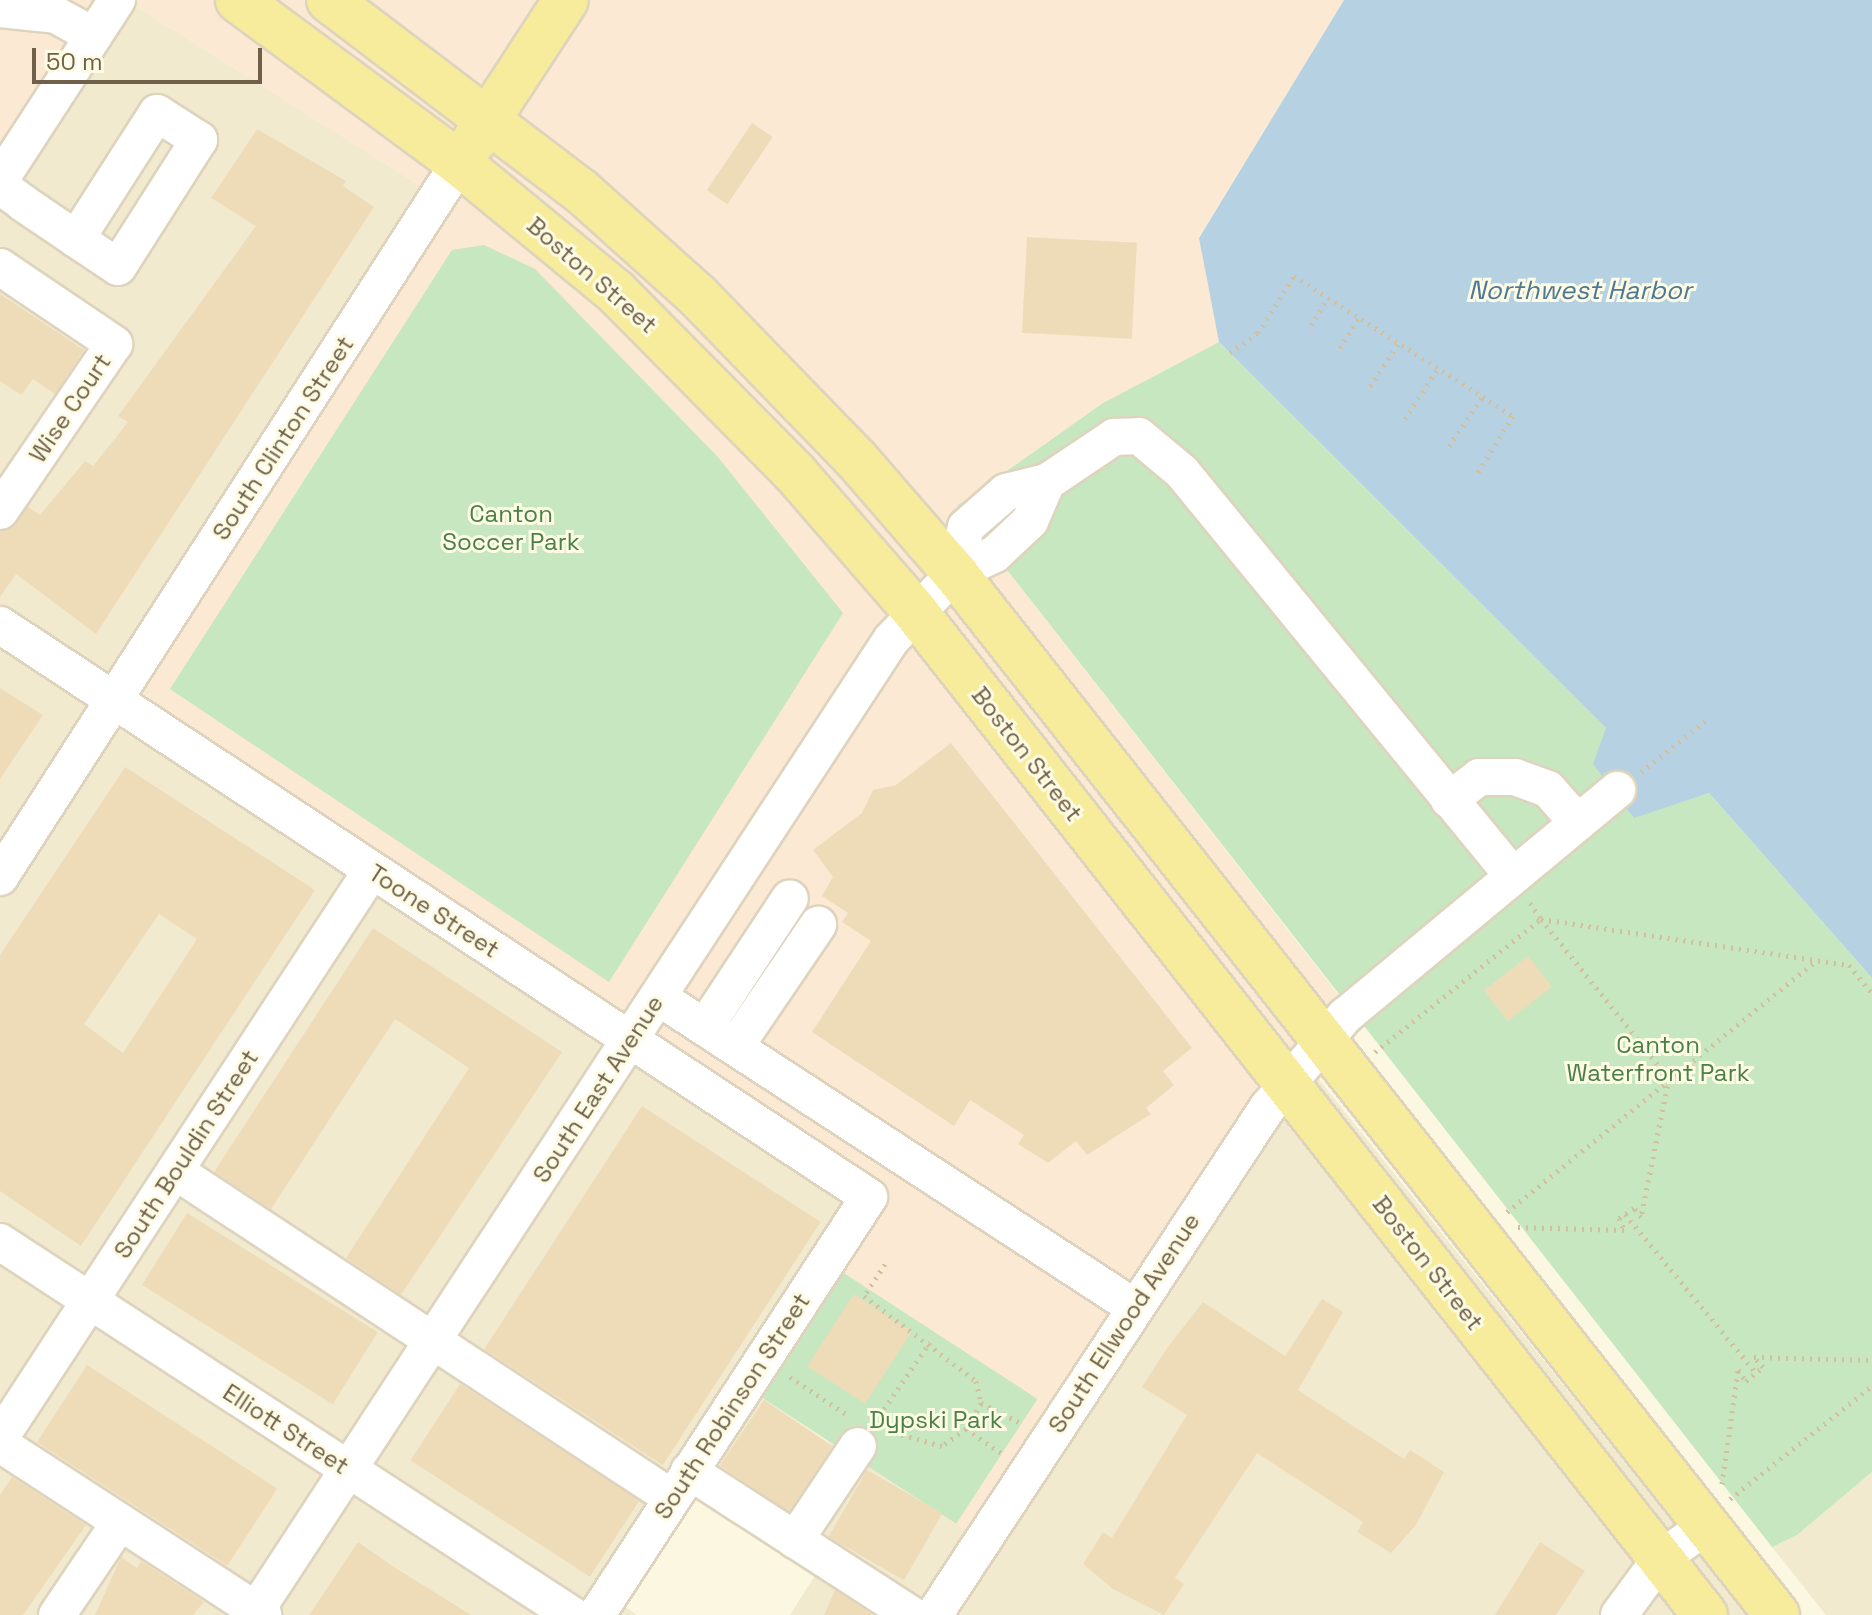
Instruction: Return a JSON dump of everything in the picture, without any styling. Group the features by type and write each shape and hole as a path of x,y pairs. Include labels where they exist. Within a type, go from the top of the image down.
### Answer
{"main road":[{"name":"Boston Street","path":"238,0 459,163 615,291 758,433 914,610 1705,1615"},
{"path":"329,0 489,118 698,296 955,573 1324,1040 1720,1505 1777,1615"},
{"name":"South Clinton Street","path":"459,163 566,0"}],"street":[{"path":"0,180 117,0"},
{"path":"0,9 56,15 94,36"},
{"name":"South Clinton Street","path":"0,877 459,163"},
{"path":"0,186 76,239"},
{"name":"Wise Court","path":"0,267 114,344 0,511"},
{"path":"955,573 966,527 1006,492 1047,482 1114,437 1139,436 1162,451 1513,876"},
{"name":"South East Avenue","path":"258,1614 431,1344 914,610 955,573"},
{"name":"Toone Street","path":"0,625 869,1197"},
{"path":"1449,800 1479,777 1515,777 1548,789 1578,823"},
{"name":"South Ellwood Avenue","path":"934,1615 1134,1307 1287,1084 1324,1040 1617,790"},
{"name":"South Bouldin Street","path":"0,1441 372,870"},
{"path":"705,1027 790,898"},
{"path":"735,1047 818,925"},
{"path":"658,997 1134,1307"},
{"path":"175,1171 431,1344 681,1485 795,1540 912,1615"},
{"name":"South Robinson Street","path":"596,1615 869,1197"},
{"name":"Elliott Street","path":"0,1242 572,1615"},
{"path":"795,1540 858,1434"},
{"path":"0,1441 258,1614"},
{"path":"1619,1615 1661,1558 1720,1505"},
{"path":"57,1615 120,1522"}],"path":[{"path":"1230,353 1258,333 1294,276 1513,416 1475,477"},
{"path":"1311,325 1328,298"},
{"path":"1340,348 1359,317"},
{"path":"1370,386 1399,343"},
{"path":"1405,419 1438,368"},
{"path":"1449,446 1483,396"},
{"path":"1617,790 1709,718"},
{"path":"1513,876 1541,919 1669,1078"},
{"path":"1374,1053 1541,919 1849,965 1872,993"},
{"path":"1506,1213 1817,960"},
{"path":"1517,1227 1624,1230 1619,1218 1634,1208 1641,1217 1669,1078"},
{"path":"1625,1214 1756,1373"},
{"path":"885,1264 864,1296 930,1342 976,1381 981,1403 966,1429 942,1446 870,1430 930,1342"},
{"path":"1720,1505 1738,1370 1746,1381 1756,1373 1763,1367 1754,1357 1872,1360"},
{"path":"762,1359 858,1434"},
{"path":"1720,1505 1872,1386"},
{"path":"981,1403 1024,1424"},
{"path":"966,1429 1004,1455"}],"shaded area":[{"path":"0,0 114,0 0,175"},
{"path":"126,0 435,195 866,1210 760,1397 828,1442 1305,1062 1747,1615 790,1615 819,1569 697,1489 621,1604 637,1615 0,1615 0,175"},
{"path":"126,0 1344,0 1199,237 1219,342 1103,403 957,506 1344,1002 982,1541 760,1397 866,1211 108,699 435,195"},
{"path":"1872,1472 1872,1615 1826,1615 1772,1547 1797,1535"}],"green space":[{"name":"Canton Soccer Park","path":"484,245 535,269 717,456 843,613 609,982 170,689 452,250"},
{"name":"Canton Waterfront Park","path":"1219,342 1606,728 1617,790 1633,817 1709,793 1872,978 1872,1472 1797,1535 1772,1547 957,506 1103,403"},
{"name":"Dypski Park","path":"842,1272 1037,1399 956,1524 761,1397"}],"water":[{"name":"Northwest Harbor","path":"1344,0 1872,0 1872,978 1709,793 1634,818 1593,764 1606,728 1219,342 1199,238"}],"building":[{"path":"752,123 773,137 727,204 707,190"},
{"path":"257,129 346,181 343,186 374,207 96,634 16,574 0,597 0,532 28,507 40,515 85,461 93,466 128,422 118,416 256,226 211,198"},
{"path":"1027,237 1137,243 1132,339 1022,333"},
{"path":"0,294 84,350 55,394 33,379 21,395 0,381"},
{"path":"0,688 43,715 0,779"},
{"path":"951,743 1192,1048 1163,1071 1174,1085 1146,1108 1151,1114 1087,1155 1076,1141 1048,1163 1018,1144 1024,1135 970,1100 954,1126 812,1032 871,941 842,922 848,913 822,896 833,877 813,850 862,813 873,790 896,785"},
{"path":"125,767 315,890 81,1246 0,1191 0,955","holes":["159,914 197,939 123,1053 84,1024"]},
{"path":"373,928 562,1052 401,1295 346,1258 469,1068 395,1019 271,1209 214,1172"},
{"path":"1528,956 1552,987 1508,1021 1484,990"},
{"path":"642,1106 821,1222 663,1465 484,1349"},
{"path":"187,1213 378,1332 333,1404 142,1285"},
{"path":"854,1294 912,1332 865,1404 807,1366"},
{"path":"1322,1299 1343,1312 1298,1390 1404,1459 1410,1450 1444,1472 1416,1525 1391,1553 1357,1532 1363,1522 1257,1453 1175,1578 1184,1584 1164,1615 1113,1589 1083,1564 1103,1532 1112,1538 1187,1415 1142,1387 1167,1348 1203,1302 1285,1356"},
{"path":"87,1365 277,1489 227,1566 37,1442"},
{"path":"460,1384 639,1501 590,1577 410,1460"},
{"path":"764,1400 833,1446 789,1512 720,1465"},
{"path":"867,1470 942,1514 904,1580 828,1537"},
{"path":"12,1477 86,1525 23,1615 0,1615 0,1495"},
{"path":"358,1542 394,1567 471,1615 309,1615"},
{"path":"1540,1542 1585,1571 1556,1615 1495,1615"},
{"path":"121,1557 137,1568 141,1561 204,1602 193,1615 95,1615"},
{"path":"835,1590 873,1615 824,1615"}]}
